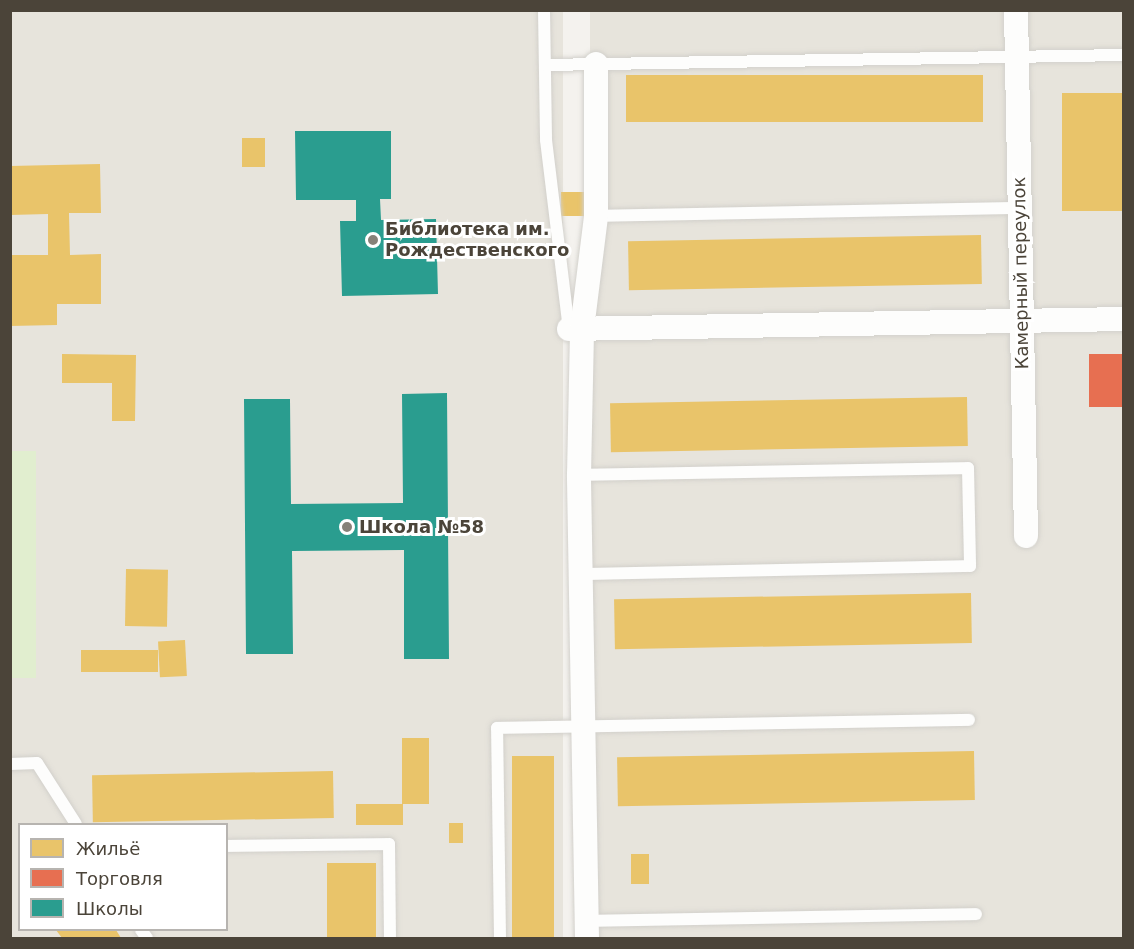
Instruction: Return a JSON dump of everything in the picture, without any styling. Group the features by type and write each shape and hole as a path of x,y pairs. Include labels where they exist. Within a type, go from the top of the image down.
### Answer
{"street":[{"name":"Камерный переулок","path":"1016,10 1026,536"},
{"path":"587,930 575,329 596,216 596,64"},
{"path":"575,329 1124,319"}],"lane":[{"path":"544,10 546,140 575,329"},
{"path":"545,65 1124,55"},
{"path":"596,216 1020,208"},
{"path":"579,475 968,468 970,566 580,574"},
{"path":"500,939 497,728 969,720"},
{"path":"10,764 37,763 75,823"},
{"path":"228,846 389,844 390,939"},
{"path":"587,930 976,914"}],"shaded area":[{"path":"10,11 563,11 563,938 11,938"},
{"path":"590,11 1123,11 1123,938 590,938"}],"green space":[{"path":"11,451 36,451 36,678 11,678"}],"building: Жильё":[{"path":"626,75 983,75 983,122 626,122"},
{"path":"1062,93 1124,93 1124,211 1062,211"},
{"path":"242,138 265,138 265,167 242,167"},
{"path":"100,164 101,213 69,213 70,255 101,254 101,304 57,304 57,325 10,326 10,255 48,255 48,214 10,215 10,166"},
{"path":"561,192 587,192 587,216 561,216"},
{"path":"981,235 982,284 629,290 628,241"},
{"path":"62,354 136,355 135,421 112,421 112,383 62,383"},
{"path":"967,397 968,446 611,452 610,403"},
{"path":"126,569 168,570 167,627 125,626"},
{"path":"971,593 972,643 615,649 614,599"},
{"path":"185,640 187,676 160,677 158,641"},
{"path":"81,650 158,650 158,672 81,672"},
{"path":"402,738 429,738 429,804 402,804"},
{"path":"974,751 975,800 618,806 617,757"},
{"path":"512,756 554,756 554,938 512,938"},
{"path":"333,771 334,818 93,822 92,775"},
{"path":"356,804 403,804 403,825 356,825"},
{"path":"449,823 463,823 463,843 449,843"},
{"path":"631,854 649,854 649,884 631,884"},
{"path":"327,863 376,863 376,938 327,938"},
{"path":"57,931 117,931 121,938 62,938"}],"building: Торговля":[{"path":"1089,354 1124,354 1124,407 1089,407"}],"building: Школы":[{"path":"295,131 391,131 391,199 380,199 381,220 436,219 438,294 342,296 340,221 356,221 356,200 296,200"},
{"name":"Школа №58","path":"447,393 449,659 404,659 404,550 292,551 293,654 246,654 244,399 290,399 291,504 403,503 402,394"}],"place":[{"name":"Библиотека им. Рождественского","path":"373,240"},
{"name":"Школа №58","path":"347,527"}]}
